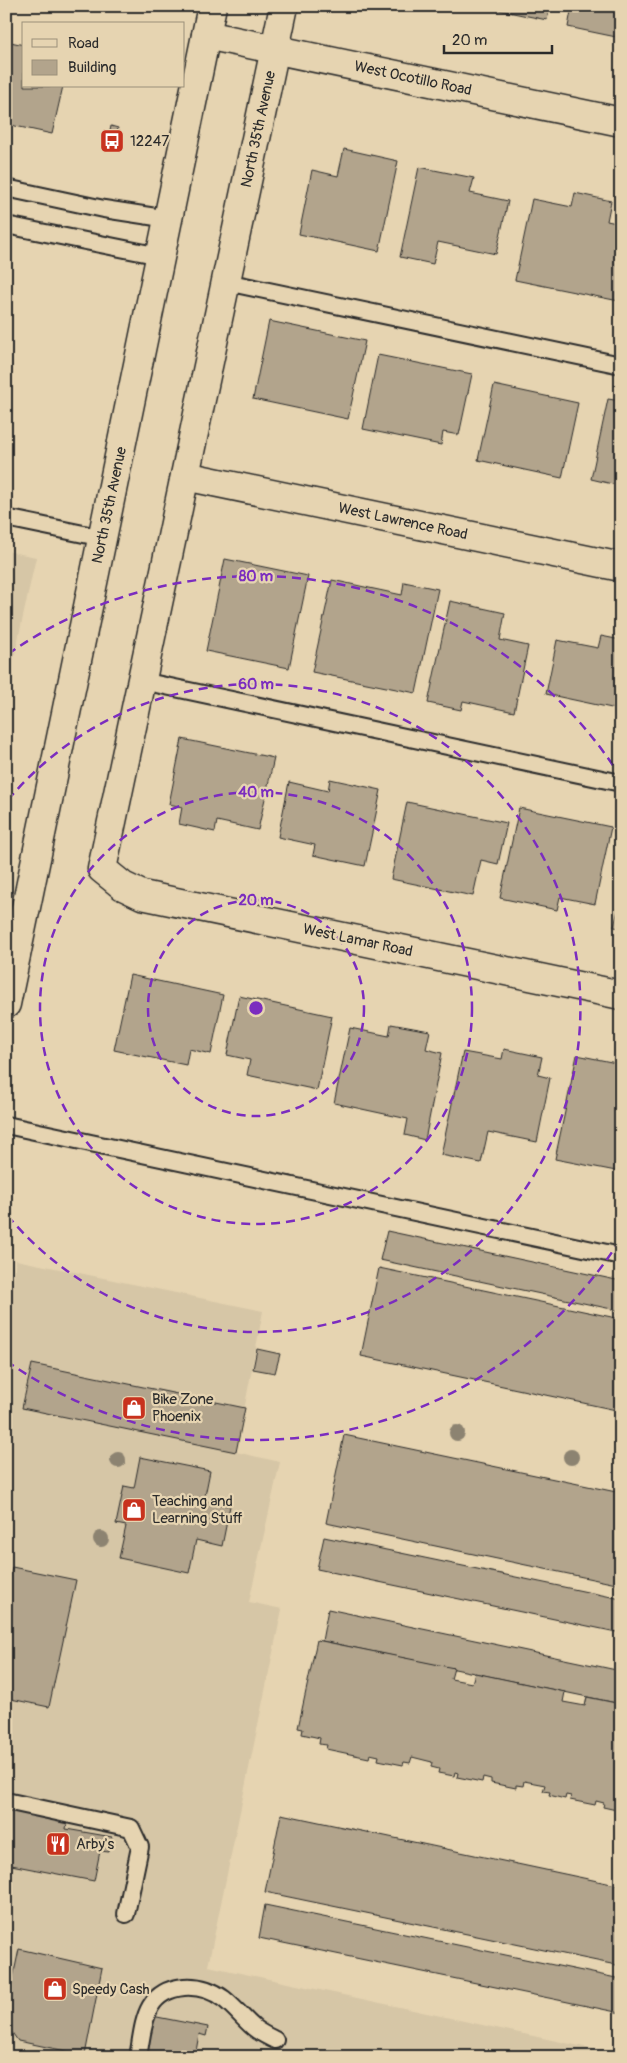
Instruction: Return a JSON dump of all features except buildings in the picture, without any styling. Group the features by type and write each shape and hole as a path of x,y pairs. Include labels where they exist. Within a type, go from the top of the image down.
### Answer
{"street":[{"name":"North 35th Avenue","path":"6,1004 212,6"},
{"name":"North 35th Avenue","path":"102,869 284,6"},
{"name":"West Ocotillo Road","path":"206,35 621,122"},
{"name":"West Lawrence Road","path":"185,476 621,567"},
{"name":"West Lamar Road","path":"102,869 123,886 142,895 621,995"}],"lane":[{"path":"6,188 104,209 169,219"},
{"path":"6,225 160,256"},
{"path":"226,282 621,365"},
{"path":"6,518 103,538"},
{"path":"142,681 621,783"},
{"path":"6,1125 621,1256"},
{"path":"6,1801 131,1828 140,1847 126,1914"},
{"path":"138,2057 143,2024 150,2005 160,1995 174,1988 195,1986 214,1993 224,1999 252,2027 275,2040"}],"shaded area":[{"path":"6,551 36,557 6,695"},
{"path":"16,1260 263,1311 236,1452 280,1462 249,1602 282,1609 208,1966 621,2055 621,2057 6,2057 6,1336"}],"place":[{"name":"12247","path":"112,141"},
{"name":"Bike Zone Phoenix","path":"134,1408"},
{"name":"Teaching and Learning Stuff","path":"134,1510"},
{"name":"Arby's","path":"58,1844"},
{"name":"Speedy Cash","path":"55,1989"}]}
